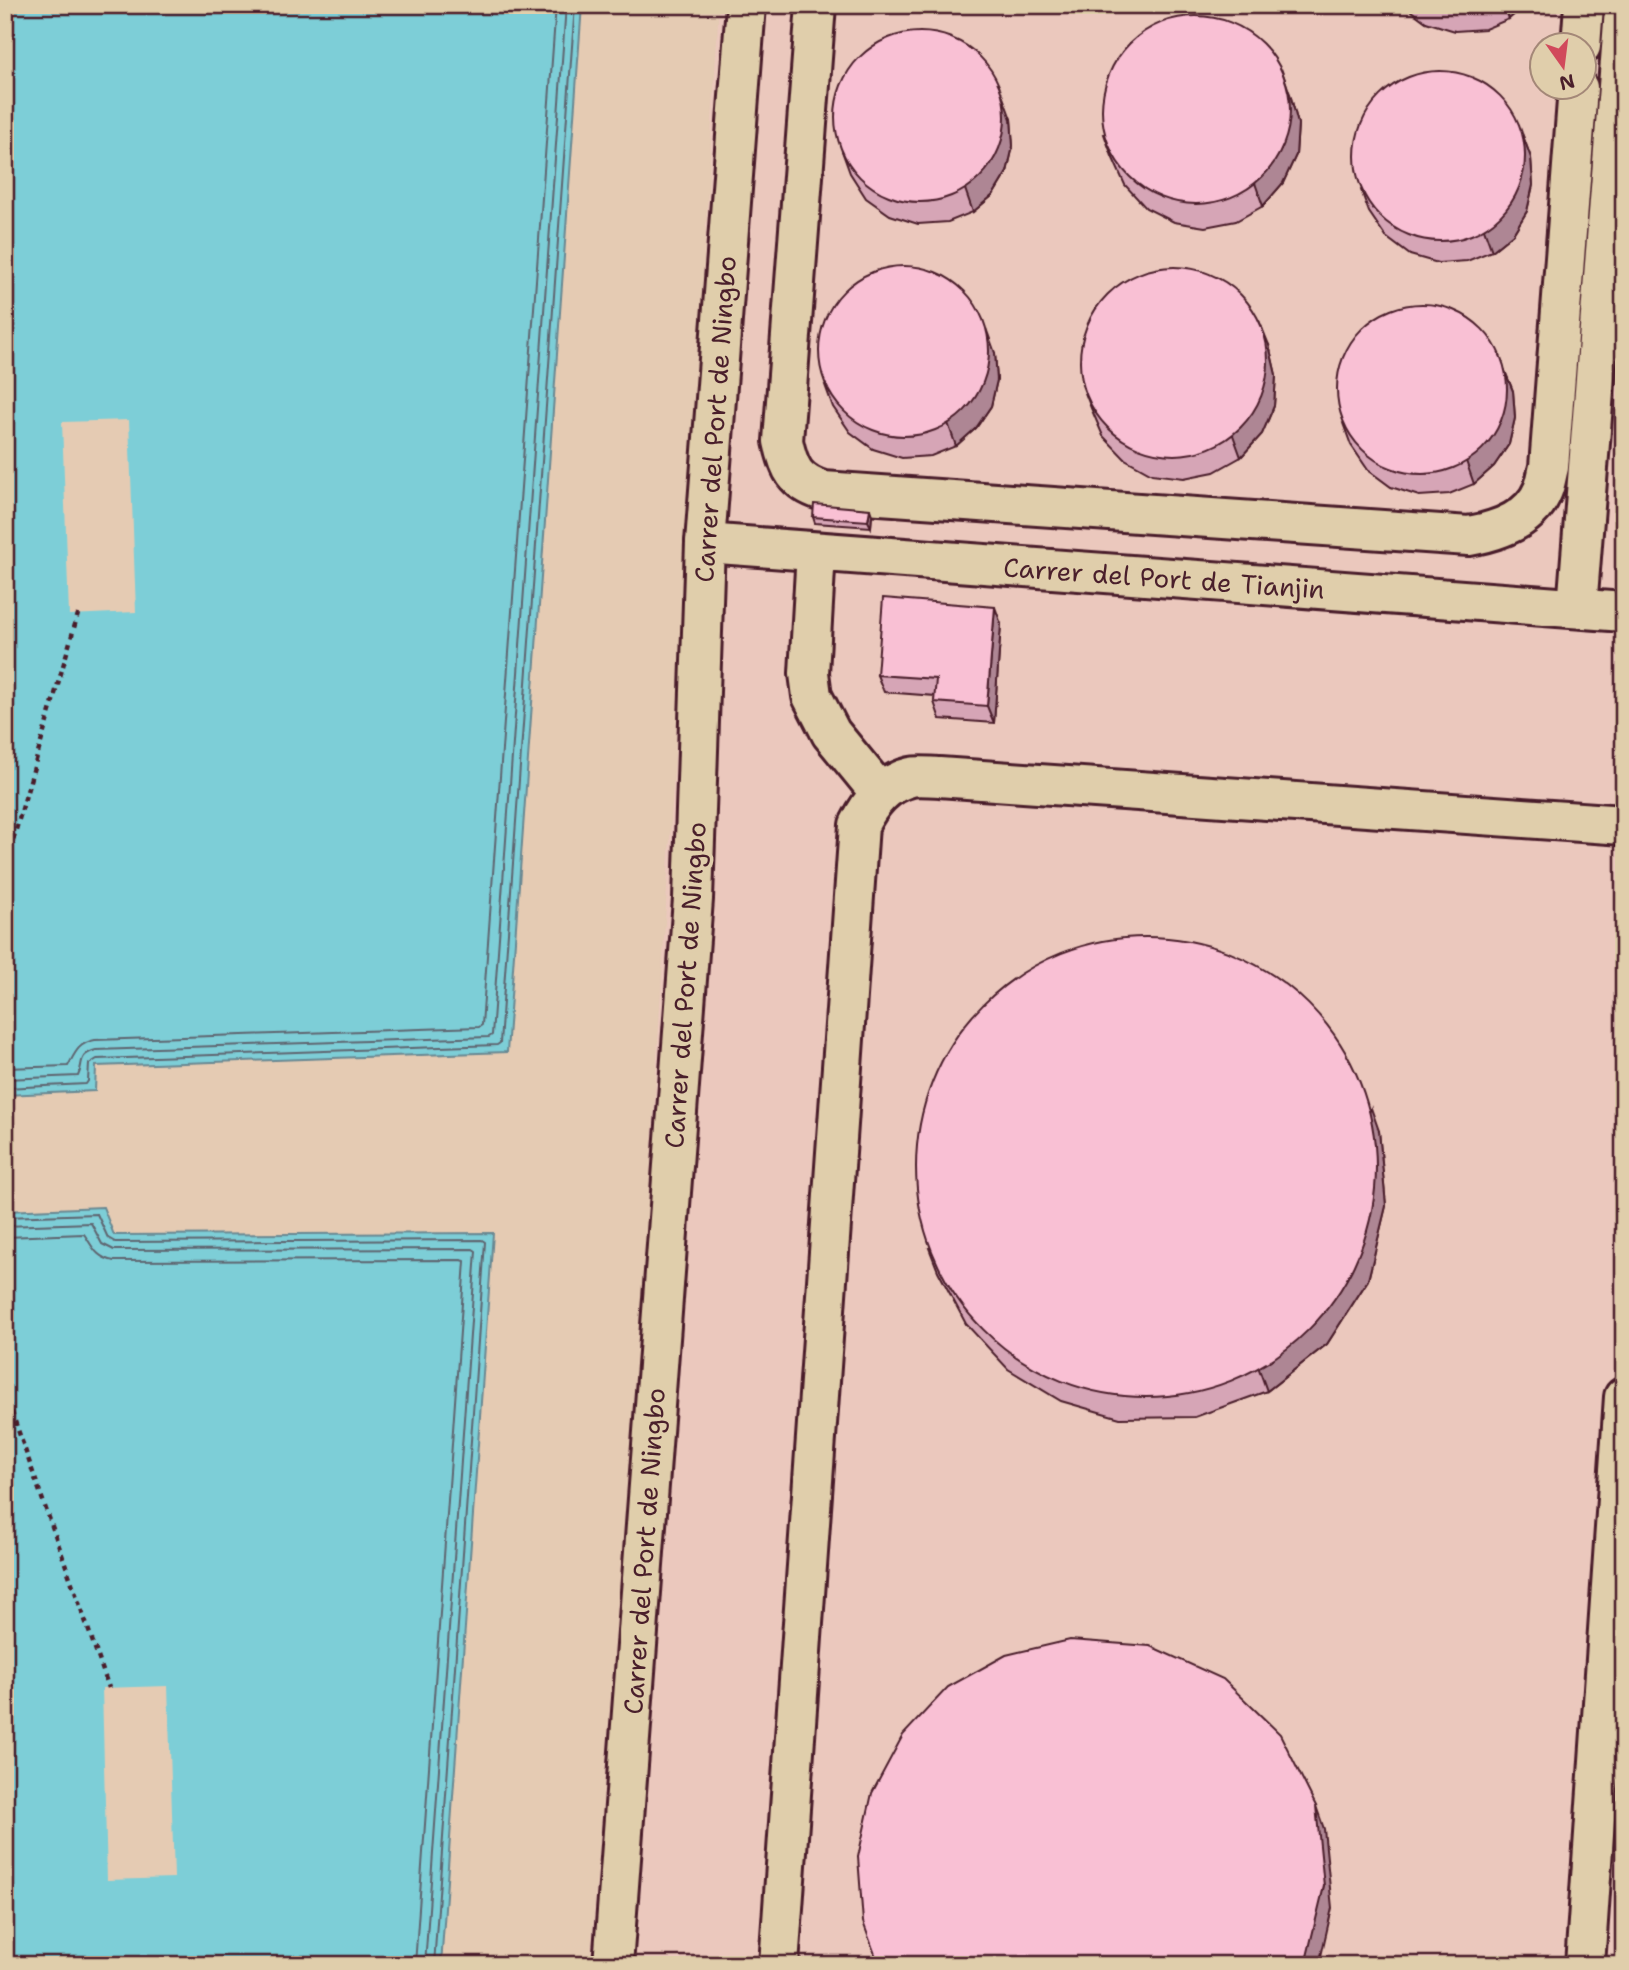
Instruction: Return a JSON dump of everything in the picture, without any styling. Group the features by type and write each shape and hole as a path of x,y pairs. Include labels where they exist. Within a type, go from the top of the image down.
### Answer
{"street":[{"name":"Carrer del Port de Ningbo","path":"612,1965 693,899 705,543 746,5"},
{"path":"816,5 783,441 787,460 795,475 807,486 823,491 1469,536 1492,532 1512,523 1533,506 1543,490 1549,467 1577,102"},
{"path":"1582,32 1584,5"},
{"path":"1577,608 1617,180 1624,10"},
{"name":"Carrer del Port de Tianjin","path":"705,543 1624,612"},
{"path":"816,552 809,673 812,696 831,733 880,793"},
{"path":"779,1965 859,825 869,804 880,793 912,777 939,777 1624,825"},
{"path":"1584,1965 1624,1397"}],"path":[{"path":"5,868 78,614"},
{"path":"5,1393 110,1688"}],"shaded area":[{"path":"719,5 1624,5 1624,1965 590,1965 648,1212"}],"water":[{"path":"5,5 582,5 507,1052 96,1066 95,1091 5,1095"},
{"path":"103,1207 114,1235 493,1233 441,1965 5,1965 5,1211"}],"pier":[{"path":"129,420 136,612 69,615 62,422"},
{"path":"168,1686 174,1878 107,1880 102,1688"}],"building":[{"path":"1437,5 1480,5 1447,8"},
{"path":"1196,16 1232,24 1248,32 1262,44 1274,58 1282,74 1290,110 1282,146 1274,162 1262,176 1248,188 1232,196 1196,204 1160,196 1144,188 1130,176 1118,162 1110,146 1102,110 1110,74 1118,58 1130,44 1144,32 1160,24"},
{"path":"920,32 952,39 980,57 998,85 1005,117 998,149 980,177 952,195 920,202 888,195 860,177 842,149 835,117 842,85 860,57 888,39"},
{"path":"1440,71 1472,78 1500,96 1518,124 1525,156 1518,188 1500,216 1472,234 1440,241 1408,234 1380,216 1362,188 1355,156 1362,124 1380,96 1408,78"},
{"path":"904,266 936,273 964,291 982,319 989,351 982,383 964,411 936,429 904,436 872,429 844,411 826,383 819,351 826,319 844,291 872,273"},
{"path":"1174,267 1210,274 1240,295 1261,325 1268,361 1261,397 1240,427 1210,448 1174,455 1138,448 1108,427 1087,397 1080,361 1087,325 1108,295 1138,274"},
{"path":"1422,304 1454,311 1482,329 1500,357 1507,389 1500,421 1482,449 1454,467 1422,474 1390,467 1362,449 1344,421 1337,389 1344,357 1362,329 1390,311"},
{"path":"814,504 870,509 868,521 813,517"},
{"path":"883,598 995,607 987,706 934,702 936,679 877,675"},
{"path":"1146,937 1169,938 1213,947 1254,964 1292,989 1324,1021 1349,1059 1366,1100 1375,1144 1375,1190 1366,1234 1349,1275 1324,1313 1292,1345 1254,1370 1213,1387 1169,1396 1146,1397 1123,1396 1079,1387 1038,1370 1000,1345 968,1313 943,1275 926,1234 917,1190 916,1167 917,1144 926,1100 943,1059 968,1021 1000,989 1038,964 1079,947 1123,938"},
{"path":"1070,1640 1150,1646 1223,1679 1280,1734 1316,1806 1324,1886 1305,1965 879,1965 863,1922 858,1857 872,1793 903,1735 948,1687 1006,1655"}]}
